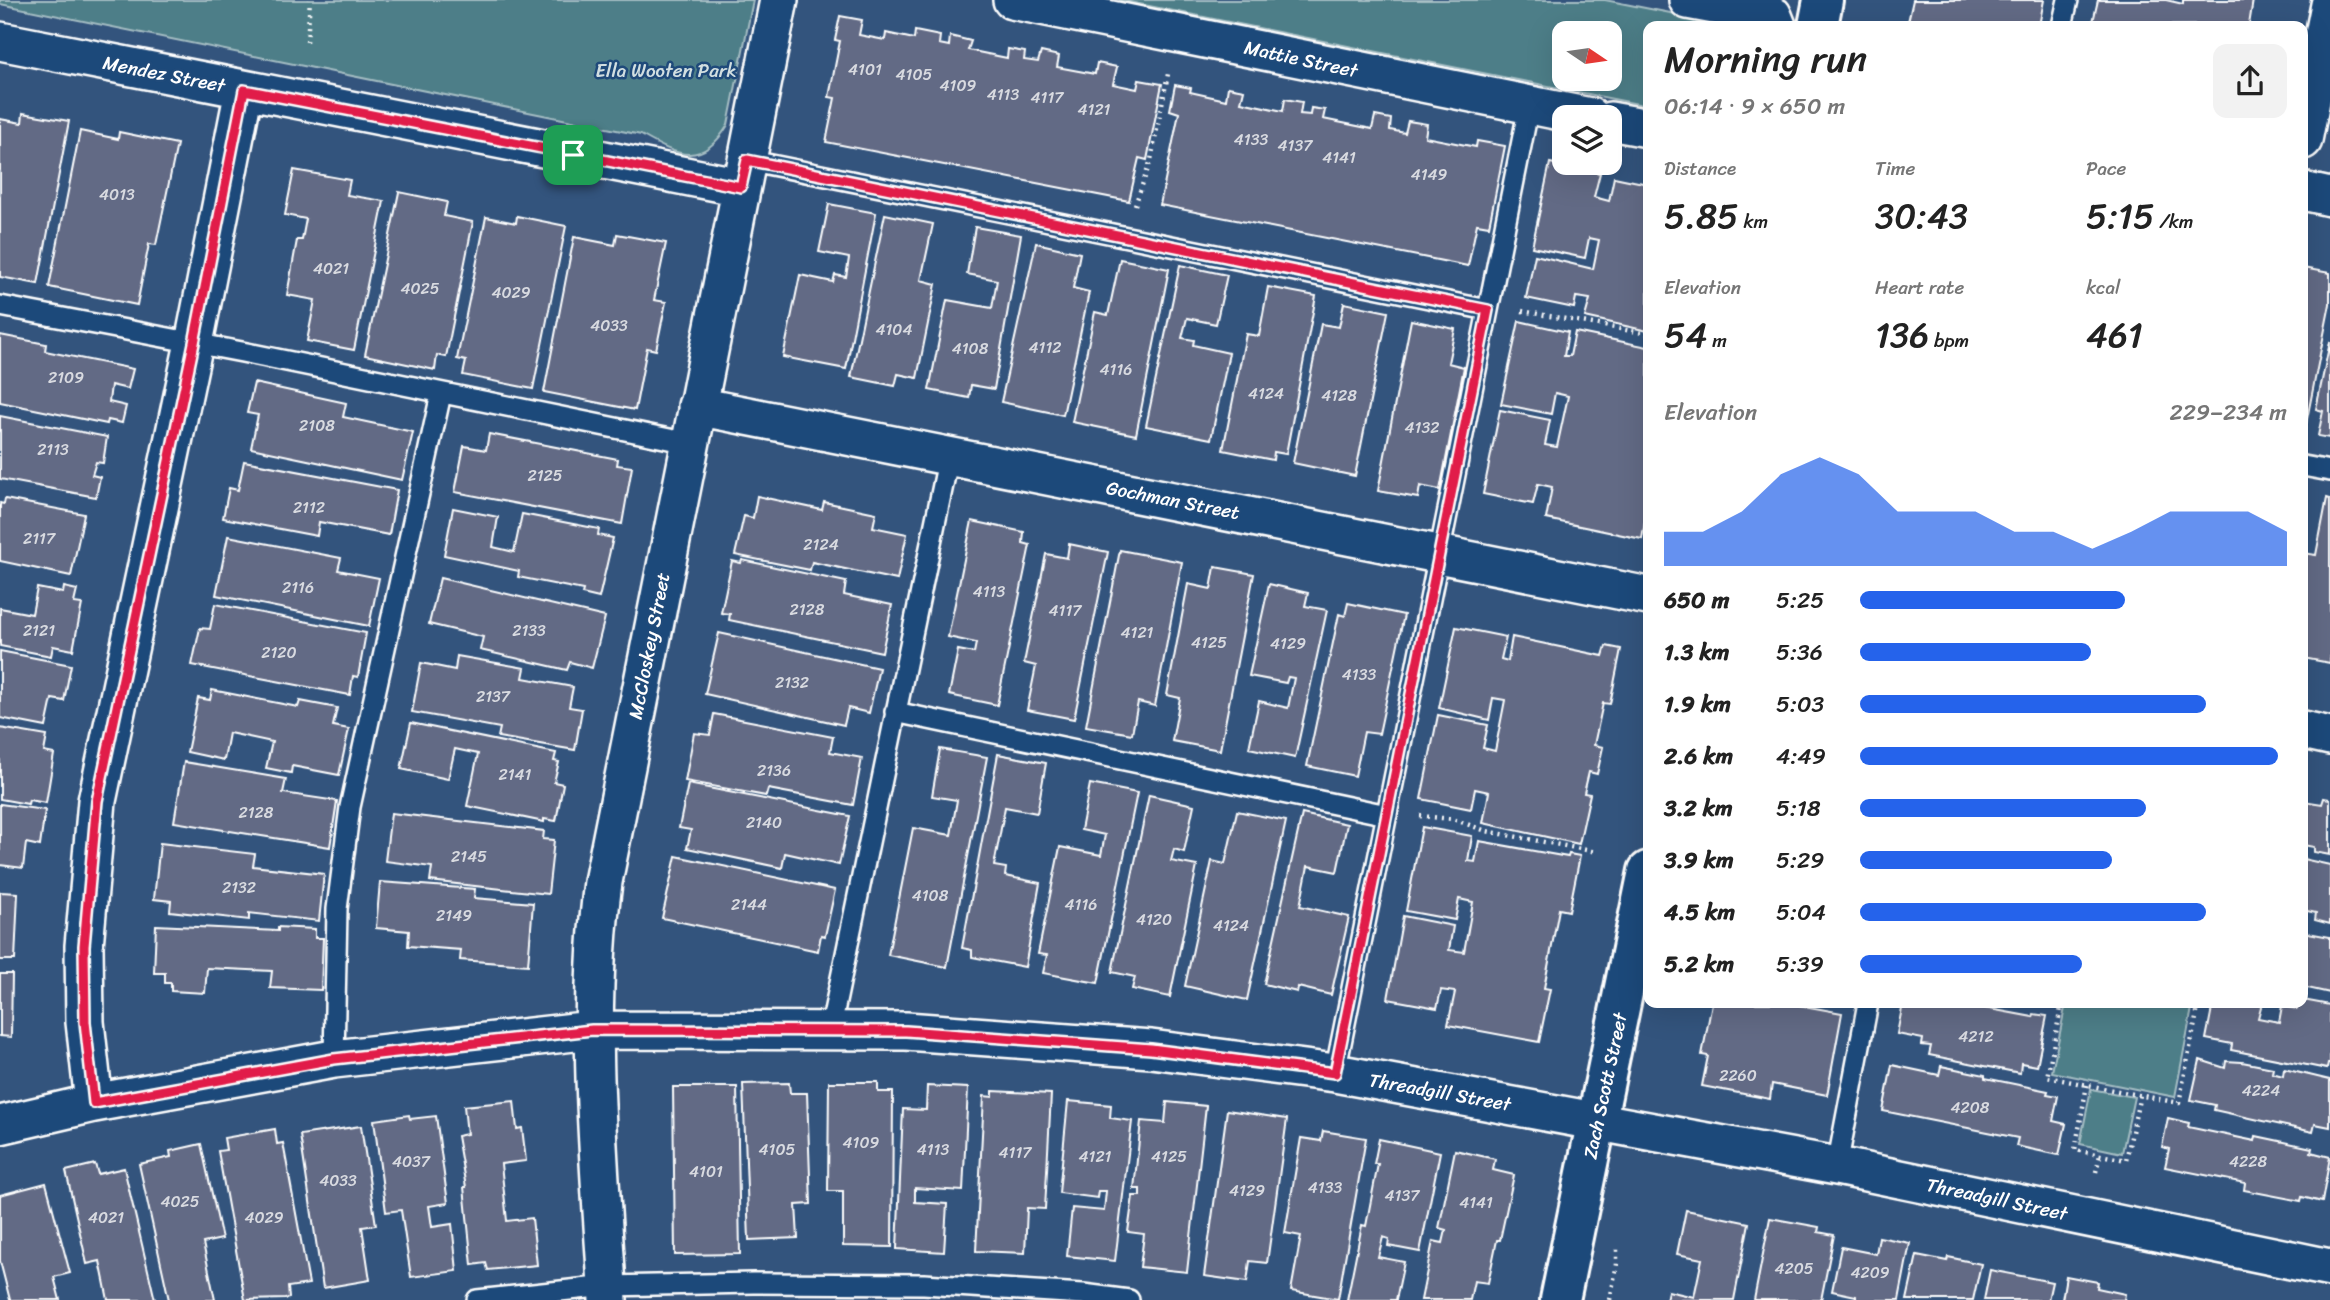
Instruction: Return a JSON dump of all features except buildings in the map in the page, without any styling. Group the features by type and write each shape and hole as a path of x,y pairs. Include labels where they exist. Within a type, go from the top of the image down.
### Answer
{"street":[{"name":"McCloskey Street","path":"607,1293 592,1030 595,957 603,882 779,0"},
{"name":"Mattie Street","path":"1012,0 1552,110"},
{"path":"1688,0 1773,16 1775,21"},
{"path":"1819,21 1823,0"},
{"path":"2308,115 2330,5"},
{"name":"Mendez Street","path":"0,41 244,90 744,174"},
{"path":"94,1103 85,1022 84,946 97,801 194,343 244,90"},
{"path":"1622,123 1643,127"},
{"path":"2308,192 2330,197"},
{"name":"Gochman Street","path":"697,406 1643,595"},
{"path":"2308,731 2330,736"},
{"name":"Zach Scott Street","path":"1560,1300 1643,896"},
{"name":"Threadgill Street","path":"0,1125 94,1103 334,1059 592,1030 906,1031 1151,1049 1335,1073 1837,1166 2330,1266"}],"lane":[{"path":"2064,21 2068,0"},
{"path":"1335,1073 1529,106"},
{"path":"744,174 1127,237 1488,307"},
{"path":"0,306 689,443"},
{"path":"334,1059 337,909 349,807 441,394"},
{"path":"830,1031 949,456"},
{"path":"2308,467 2330,471"},
{"path":"895,712 1387,815"},
{"path":"1837,1166 1867,1008"},
{"path":"477,1300 607,1293 924,1284 1083,1294 1129,1300"}],"path":[{"path":"307,42 310,0"},
{"path":"1127,237 1141,185 1151,160 1169,70"},
{"path":"1488,307 1643,333"},
{"path":"1387,815 1453,819 1486,831 1597,852"},
{"path":"2061,1008 2047,1077 2179,1103 2198,1008"},
{"path":"2088,1085 2075,1150 2100,1155 2126,1160 2140,1095"},
{"path":"2096,1172 2100,1155"}],"green space":[{"name":"Ella Wooten Park","path":"0,0 753,0 728,125 709,148 689,154 667,148 641,135 0,4"},
{"path":"1119,0 1605,0 1711,21 1643,21 1643,105 1573,91 1622,91 1622,21 1552,21 1552,87"},
{"path":"2065,1008 2192,1008 2175,1097 2052,1072"},
{"path":"2091,1089 2134,1097 2122,1153 2080,1144"}],"route":[{"path":"244,90 573,155 741,187 747,160 1488,310 1335,1073 1151,1049 906,1031 592,1030 334,1059 94,1103 86,1042 84,946 97,801 194,343 244,90"}]}
